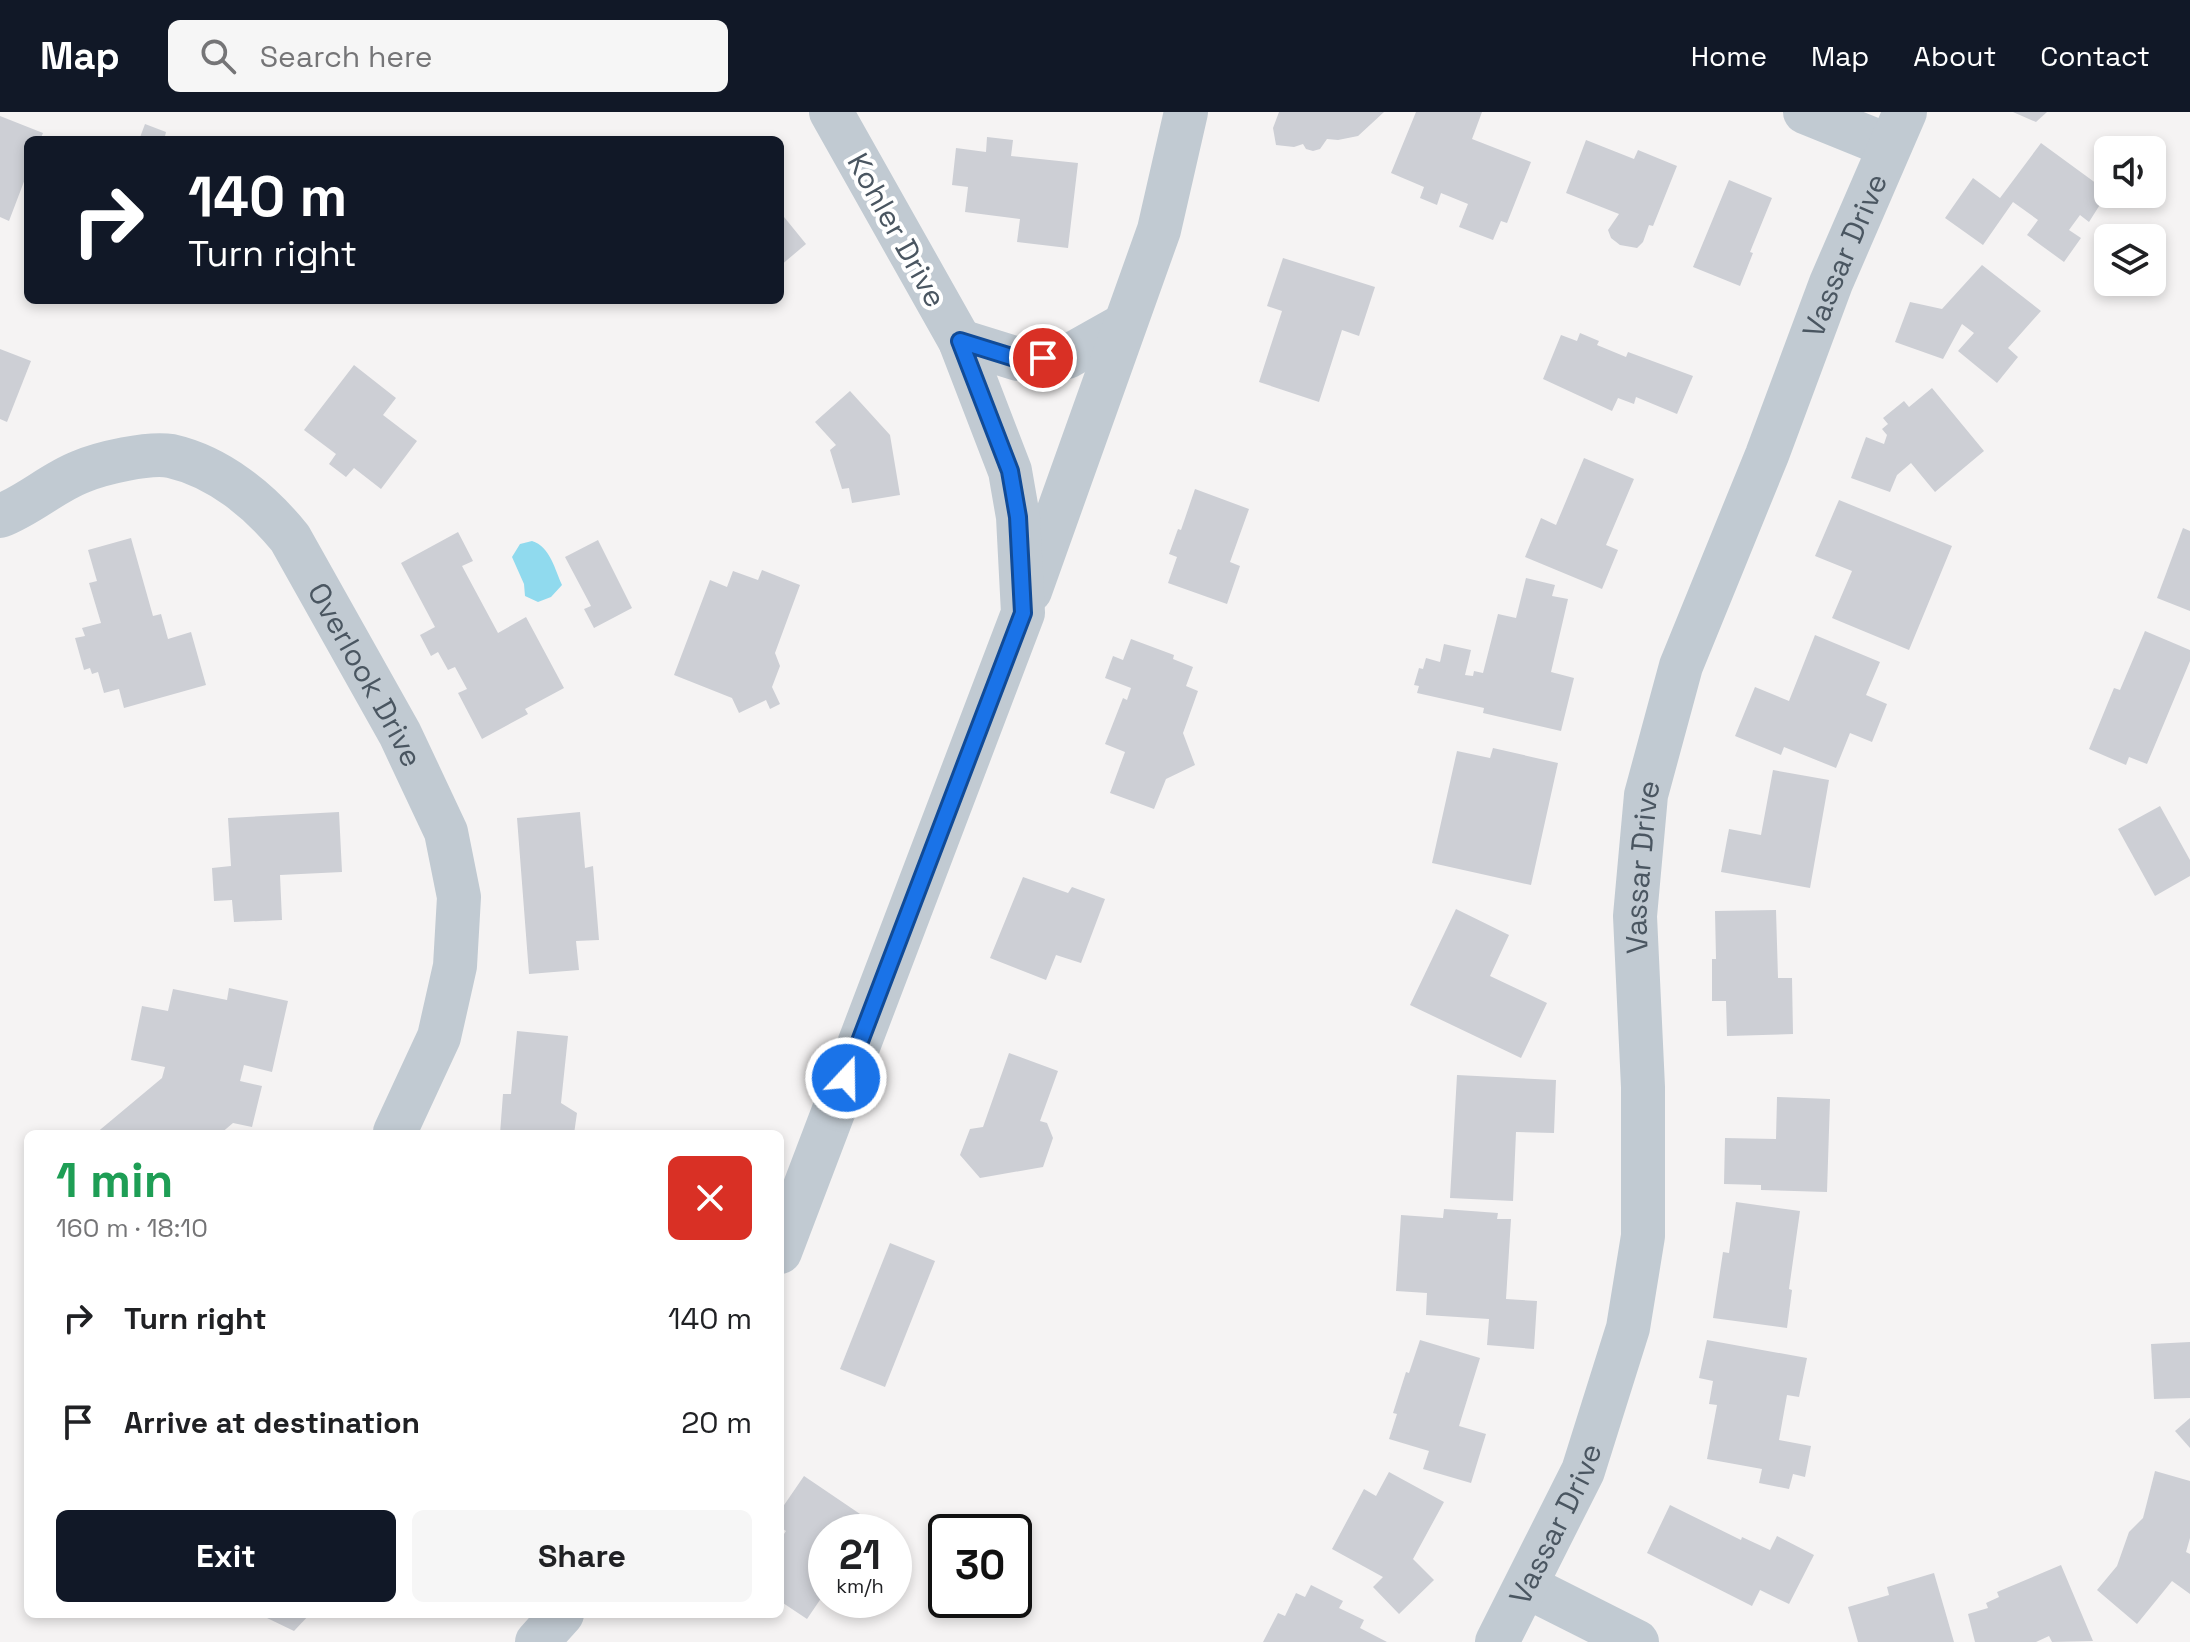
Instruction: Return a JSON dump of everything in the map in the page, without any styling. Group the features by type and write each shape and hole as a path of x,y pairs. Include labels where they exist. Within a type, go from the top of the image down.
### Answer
{"street":[{"name":"Kohler Drive","path":"784,1241 1023,613 1018,517 1010,471 960,341 831,112"},
{"path":"1023,613 1159,230 1186,112"},
{"path":"1805,112 1897,129"},
{"name":"Vassar Drive","path":"1497,1642 1583,1471 1628,1328 1643,1236 1643,1087 1635,916 1646,795 1681,666 1767,455 1831,283 1897,129"},
{"path":"960,341 1018,359 1067,357 1124,325"},
{"name":"Overlook Drive","path":"0,516 17,510 80,472 138,457 169,456 225,478 271,515 290,538 400,734 446,832 459,897 455,966 439,1037 396,1130"},
{"path":"1526,1586 1637,1642"},
{"path":"537,1642 558,1618"}],"water":[{"path":"532,541 548,553 562,585 551,597 538,602 525,596 524,584 512,557 520,544"}],"building":[{"path":"1279,112 1384,112 1358,136 1327,139 1320,149 1313,151 1303,144 1294,147 1276,145 1273,128"},
{"path":"1416,112 1482,112 1472,139 1531,162 1507,223 1501,221 1493,240 1459,227 1468,204 1441,193 1437,205 1420,198 1424,187 1391,173"},
{"path":"2013,112 2047,112 2036,122"},
{"path":"0,116 43,133 42,136 24,136 24,182 9,221 0,217"},
{"path":"145,124 166,132 165,136 140,136"},
{"path":"987,137 1013,140 1011,156 1078,163 1068,248 1017,242 1020,219 965,212 968,187 952,185 956,148 986,152"},
{"path":"1586,140 1634,159 1638,150 1677,166 1653,226 1649,225 1643,242 1637,248 1620,245 1611,238 1608,230 1619,214 1566,193"},
{"path":"2041,143 2094,182 2094,208 2098,208 2089,222 2080,215 2069,230 2081,238 2064,262 2027,235 2038,220 2013,202 1983,245 1945,218 1973,178 2000,198"},
{"path":"1729,180 1772,198 1740,286 1693,267"},
{"path":"784,217 806,244 784,263"},
{"path":"1283,258 1375,287 1359,336 1342,330 1319,402 1259,382 1282,311 1267,306"},
{"path":"1982,265 2041,311 2008,348 2018,357 1997,383 1958,351 1974,333 1962,324 1943,359 1895,342 1910,302 1942,309"},
{"path":"1580,333 1599,341 1597,345 1626,357 1628,352 1693,376 1677,414 1636,397 1634,404 1618,398 1612,411 1543,379 1561,335 1577,341"},
{"path":"0,349 31,361 7,422 0,419"},
{"path":"354,365 396,398 383,415 417,441 381,489 354,468 346,477 329,464 336,454 304,430"},
{"path":"1932,388 1984,451 1935,492 1911,463 1897,475 1890,492 1851,478 1866,437 1884,444 1887,435 1882,429 1888,424 1883,418 1904,401 1909,407"},
{"path":"850,391 890,435 900,495 852,503 849,488 842,489 830,450 836,445 815,422"},
{"path":"1584,458 1634,479 1606,545 1618,550 1602,589 1525,557 1541,518 1556,525"},
{"path":"1195,489 1249,509 1230,562 1240,566 1227,604 1168,583 1177,557 1169,554"},
{"path":"1839,500 1952,546 1909,650 1832,618 1852,571 1815,556"},
{"path":"2183,528 2190,531 2190,611 2157,598"},
{"path":"458,532 473,561 462,566 498,633 526,617 564,688 525,709 528,714 482,739 458,693 467,689 455,667 448,670 438,652 431,656 420,635 435,627 401,563"},
{"path":"131,538 153,616 161,614 168,639 191,632 206,685 124,708 119,689 104,693 98,672 92,674 90,668 84,670 75,638 85,636 82,628 101,623 89,583 97,581 88,550"},
{"path":"598,540 632,608 594,628 584,609 591,606 565,557"},
{"path":"762,570 800,585 775,653 780,666 772,687 780,704 770,709 766,700 739,713 732,698 674,675 710,580 727,587 733,571 758,580"},
{"path":"1526,578 1555,585 1552,596 1568,599 1551,672 1574,678 1561,731 1483,713 1484,708 1417,693 1419,686 1414,685 1419,668 1423,669 1426,658 1440,662 1444,644 1471,650 1465,675 1473,676 1474,671 1483,673 1498,614 1516,618"},
{"path":"2145,631 2190,650 2190,661 2147,764 2129,757 2126,765 2089,749 2114,688 2120,690"},
{"path":"1815,635 1880,662 1866,695 1887,704 1872,742 1850,733 1836,768 1784,747 1781,755 1735,736 1755,687 1789,701"},
{"path":"1131,639 1174,655 1173,659 1193,667 1186,686 1198,691 1183,733 1195,765 1166,779 1154,809 1110,793 1125,752 1105,744 1123,698 1127,700 1131,688 1105,678 1113,656 1123,660"},
{"path":"1493,748 1558,763 1531,885 1432,863 1457,751 1490,758"},
{"path":"1773,770 1829,780 1810,888 1721,872 1729,829 1761,835"},
{"path":"2160,806 2190,860 2190,876 2155,896 2118,829"},
{"path":"339,812 342,872 280,875 282,920 234,922 232,900 214,901 212,868 231,866 228,818"},
{"path":"580,812 585,868 593,866 599,940 576,941 579,970 529,974 517,818"},
{"path":"1023,877 1068,893 1072,887 1105,899 1081,963 1056,955 1046,980 990,958"},
{"path":"1456,909 1509,935 1490,976 1547,1003 1521,1058 1410,1005"},
{"path":"1776,910 1778,978 1792,978 1793,1034 1727,1036 1726,1001 1712,1001 1712,959 1716,959 1715,911"},
{"path":"229,988 288,1001 272,1072 244,1065 240,1081 262,1086 252,1127 233,1123 225,1130 100,1130 162,1078 165,1067 131,1060 142,1006 168,1011 173,989 227,1000"},
{"path":"517,1031 568,1036 561,1103 577,1113 575,1130 500,1130 503,1094 511,1094"},
{"path":"1009,1053 1058,1071 1040,1121 1047,1123 1053,1138 1043,1167 980,1178 960,1155 970,1129 983,1127"},
{"path":"1457,1075 1556,1080 1554,1133 1516,1132 1513,1201 1450,1198"},
{"path":"1777,1097 1830,1099 1827,1192 1761,1190 1761,1185 1724,1184 1725,1138 1776,1139"},
{"path":"1736,1202 1800,1211 1787,1328 1713,1318 1723,1252 1729,1253"},
{"path":"1444,1209 1498,1213 1497,1219 1511,1219 1506,1299 1537,1301 1534,1349 1487,1345 1489,1319 1426,1315 1427,1293 1396,1291 1401,1215 1443,1218"},
{"path":"890,1243 935,1261 885,1387 840,1369"},
{"path":"1420,1340 1480,1358 1459,1426 1486,1434 1471,1483 1423,1469 1429,1451 1389,1439 1397,1414 1393,1413"},
{"path":"1707,1340 1807,1358 1799,1397 1787,1395 1779,1440 1811,1446 1805,1477 1793,1474 1789,1489 1759,1483 1762,1469 1707,1459 1717,1405 1709,1404 1713,1381 1699,1378"},
{"path":"2190,1342 2190,1398 2154,1399 2151,1344"},
{"path":"2190,1418 2190,1448 2175,1431"},
{"path":"2155,1471 2190,1481 2190,1538 2186,1552 2190,1554 2190,1594 2172,1581 2137,1624 2097,1590 2117,1566 2129,1532 2143,1518"},
{"path":"1389,1472 1444,1502 1413,1559 1434,1580 1399,1614 1373,1587 1383,1577 1332,1549 1364,1489 1376,1496"},
{"path":"804,1476 860,1514 808,1514 807,1619 784,1604 784,1505"},
{"path":"1670,1505 1741,1540 1742,1537 1770,1550 1777,1536 1814,1555 1789,1604 1760,1590 1752,1606 1647,1553"},
{"path":"2061,1565 2093,1641 2052,1642 2049,1636 2036,1642 1975,1642 1968,1614 1988,1608 1986,1603 1999,1597 1997,1592"},
{"path":"1934,1573 1954,1642 1858,1642 1848,1607 1889,1595 1887,1587"},
{"path":"1311,1585 1343,1601 1339,1608 1364,1620 1360,1628 1387,1642 1263,1642 1278,1613 1285,1616 1296,1593 1305,1597"},
{"path":"267,1618 306,1618 294,1631"}],"route":[{"path":"846,1078 1023,613 1018,517 1010,471 960,341 1018,359 1043,358"}]}
